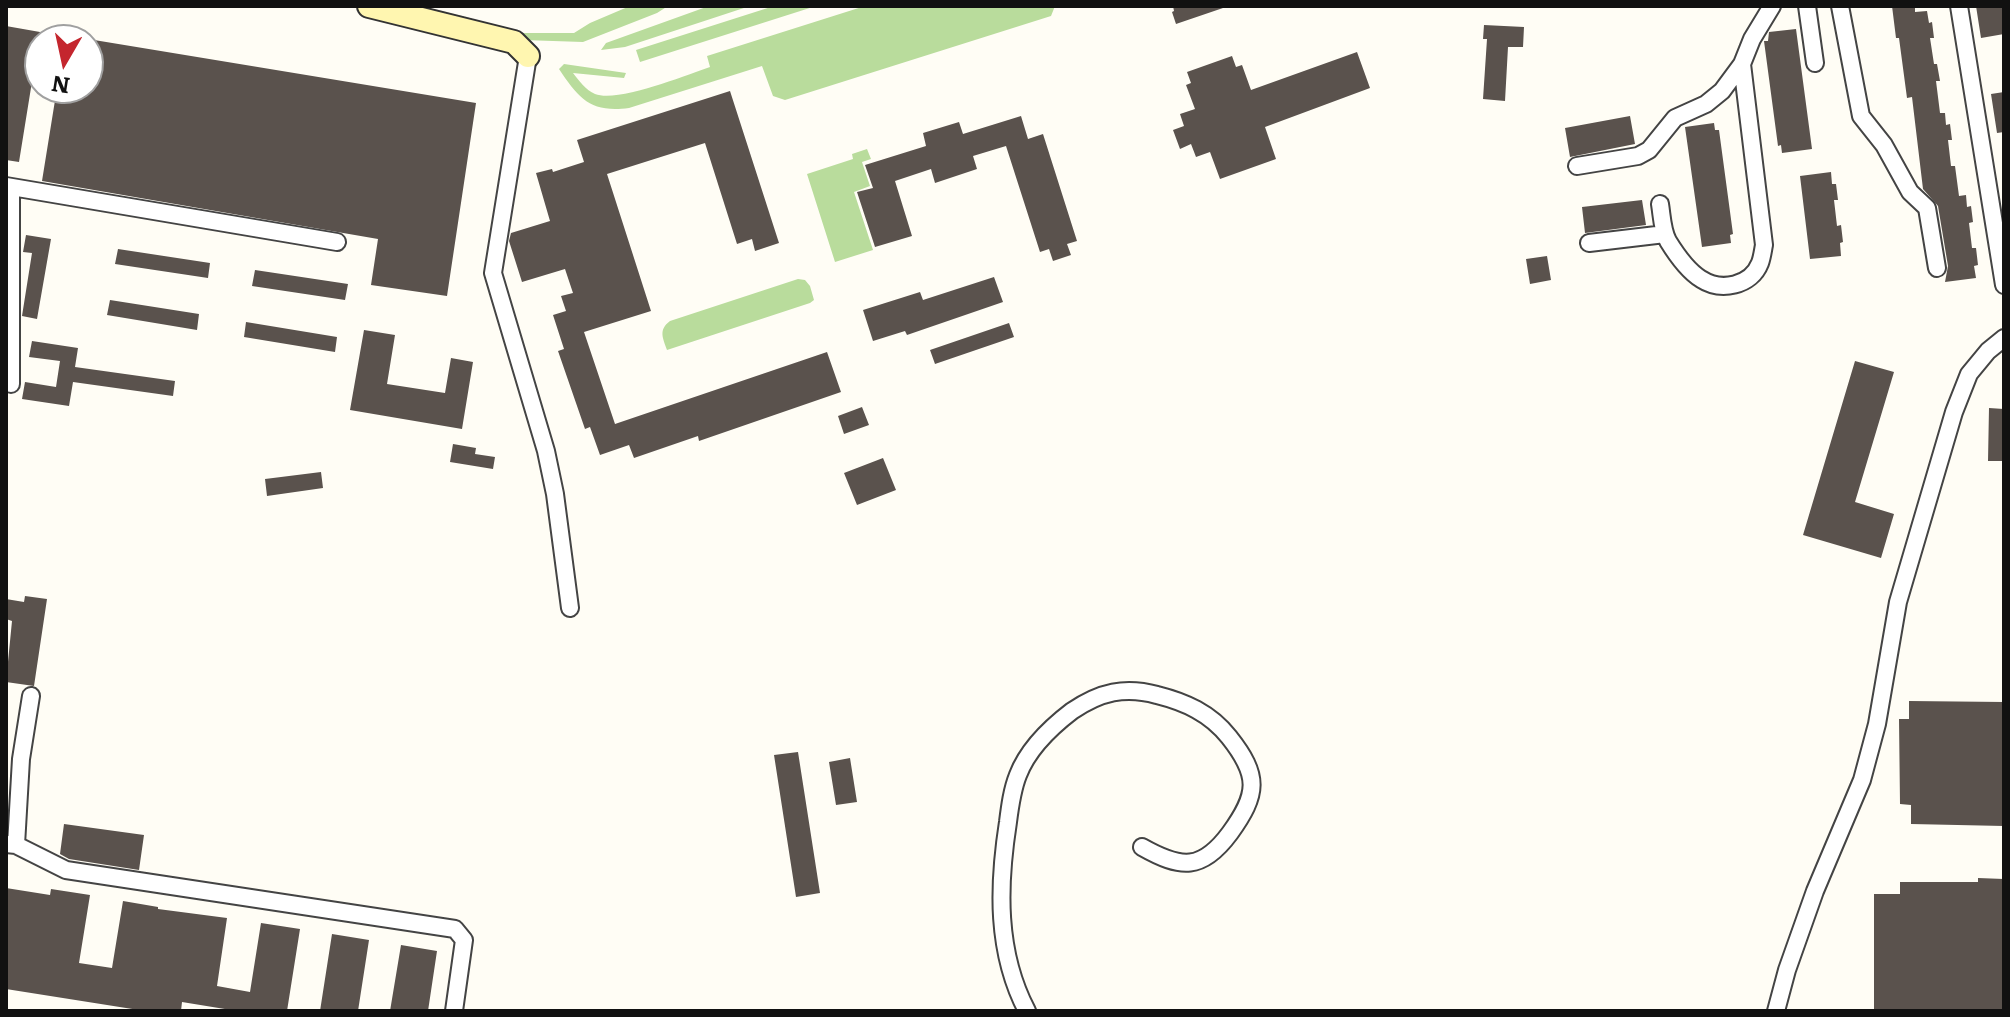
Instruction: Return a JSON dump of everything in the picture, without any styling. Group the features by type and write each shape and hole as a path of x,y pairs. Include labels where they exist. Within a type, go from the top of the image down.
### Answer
{"street":[{"path":"369,6 514,42 528,56 493,273 546,451 570,608"},
{"path":"1577,166 1638,156 1649,150 1675,118 1706,104 1722,91 1742,64 1752,39 1772,6"},
{"path":"1807,6 1815,63"},
{"path":"1840,6 1861,116 1884,145 1910,192 1927,208 1937,268"},
{"path":"1959,6 2004,285"},
{"path":"1660,204 1665,234 1686,265 1701,279 1718,286 1740,284 1753,274 1760,263 1764,245 1742,64"},
{"path":"11,384 9,186 337,242"},
{"path":"1589,243 1665,234"},
{"path":"1776,1011 1804,918 1862,780 1877,724 1898,602 1954,412 1969,374 1988,351 2004,338"},
{"path":"1027,1011 1012,974 1002,922 1003,851 1013,788 1027,758 1055,725 1089,701 1123,689 1137,689 1193,707 1222,729 1242,755 1251,780 1252,792 1245,813 1207,859 1197,863 1172,861 1142,847"},
{"path":"31,696 11,845 66,870 455,929 464,940 454,1011"}],"green space":[{"path":"630,6 668,6 583,42 523,40 523,33 574,33"},
{"path":"709,6 750,6 625,47 601,50 606,43"},
{"path":"774,6 816,6 640,62 636,50"},
{"path":"865,6 1055,6 1051,16 785,100 773,96 762,66 629,108 605,108 587,102 559,69 564,64 626,73 624,78 573,73 595,94 606,96 635,92 710,67 707,56"},
{"path":"867,149 871,159 862,162 870,186 854,192 873,250 835,262 807,174 853,159 852,154"},
{"path":"798,279 805,280 810,286 814,300 810,303 667,350 663,331 670,321"}],"building":[{"path":"1173,6 1223,6 1223,8 1176,24"},
{"path":"1892,6 1915,6 1915,12 1927,11 1929,23 1932,22 1934,38 1930,38 1940,81 1936,81 1940,113 1945,113 1946,125 1950,124 1951,166 1955,166 1959,196 1966,195 1967,207 1971,206 1973,222 1969,223 1972,248 1976,248 1976,278 1945,282 1948,266 1938,206 1923,189 1912,97 1907,98"},
{"path":"1976,6 2004,6 2004,34 1981,38"},
{"path":"1484,25 1524,27 1523,47 1508,47 1505,101 1483,99 1487,39 1483,39"},
{"path":"6,26 24,29 24,104 28,104 19,162 6,160"},
{"path":"1796,29 1812,149 1782,153 1781,145 1778,146 1764,41 1768,41 1769,32"},
{"path":"104,42 476,103 447,296 371,285 378,239 42,181 54,104 104,104"},
{"path":"1357,52 1370,88 1265,127 1276,159 1220,179 1210,152 1196,157 1191,144 1180,149 1173,130 1184,126 1180,114 1195,109 1186,85 1191,83 1187,72 1232,56 1236,67 1242,65 1251,90"},
{"path":"730,91 779,243 755,251 752,239 737,244 705,143 607,174 651,311 584,332 615,424 827,352 841,392 699,441 698,436 634,458 629,445 600,455 590,427 585,429 558,351 564,349 553,315 566,311 561,296 573,293 565,269 522,282 509,241 511,233 550,221 536,173 552,169 553,172 584,162 577,140"},
{"path":"2004,92 2004,132 1997,133 1991,94"},
{"path":"1021,116 1028,139 1043,134 1077,241 1067,244 1071,255 1053,261 1049,249 1040,252 1006,146 973,156 977,169 935,183 931,169 895,181 912,236 875,247 857,192 873,188 865,165 926,146 923,133 959,122 963,134"},
{"path":"1630,116 1635,144 1570,157 1565,128"},
{"path":"1714,123 1715,130 1719,130 1733,234 1730,235 1731,243 1702,247 1685,127"},
{"path":"1831,172 1838,200 1834,200 1837,226 1841,225 1841,256 1810,259 1800,176"},
{"path":"1642,200 1646,225 1585,233 1582,207"},
{"path":"26,235 51,239 37,319 22,316 32,253 23,252"},
{"path":"118,249 210,263 208,278 115,264"},
{"path":"1547,256 1551,280 1530,284 1526,259"},
{"path":"255,270 348,284 345,300 252,286"},
{"path":"994,277 1003,302 907,335 905,331 873,341 863,310 920,292 923,300"},
{"path":"110,300 199,314 197,330 107,315"},
{"path":"246,322 337,337 335,352 244,337"},
{"path":"1009,323 1014,337 935,364 930,350"},
{"path":"364,330 395,335 387,384 445,393 451,358 473,362 462,429 350,410"},
{"path":"32,341 78,348 75,367 175,381 173,396 73,382 69,406 22,399 25,382 56,387 60,361 29,357"},
{"path":"1855,361 1894,372 1855,502 1894,514 1881,558 1803,535"},
{"path":"862,407 869,425 844,434 838,416"},
{"path":"1989,408 2004,409 2004,461 1988,461"},
{"path":"453,444 476,448 475,454 495,457 493,469 450,462"},
{"path":"883,458 896,490 857,505 844,473"},
{"path":"321,472 323,488 267,496 265,479"},
{"path":"25,596 47,599 34,686 6,682 12,621 6,619 6,599 24,602"},
{"path":"1909,701 2004,702 2004,826 1911,824 1911,805 1900,804 1899,719 1909,719"},
{"path":"798,752 820,893 796,897 774,755"},
{"path":"850,758 857,802 836,805 829,762"},
{"path":"64,824 144,835 139,870 69,859 60,854"},
{"path":"1978,878 2004,879 2004,1011 1874,1011 1874,894 1900,894 1900,882 1978,882"},
{"path":"6,888 50,895 51,889 90,895 79,963 112,968 123,901 227,918 217,986 250,992 261,923 300,929 287,1011 237,1011 182,1002 181,1011 145,1011 6,989"},
{"path":"332,934 369,940 358,1011 320,1011"},
{"path":"401,945 437,951 428,1011 390,1011"}]}
